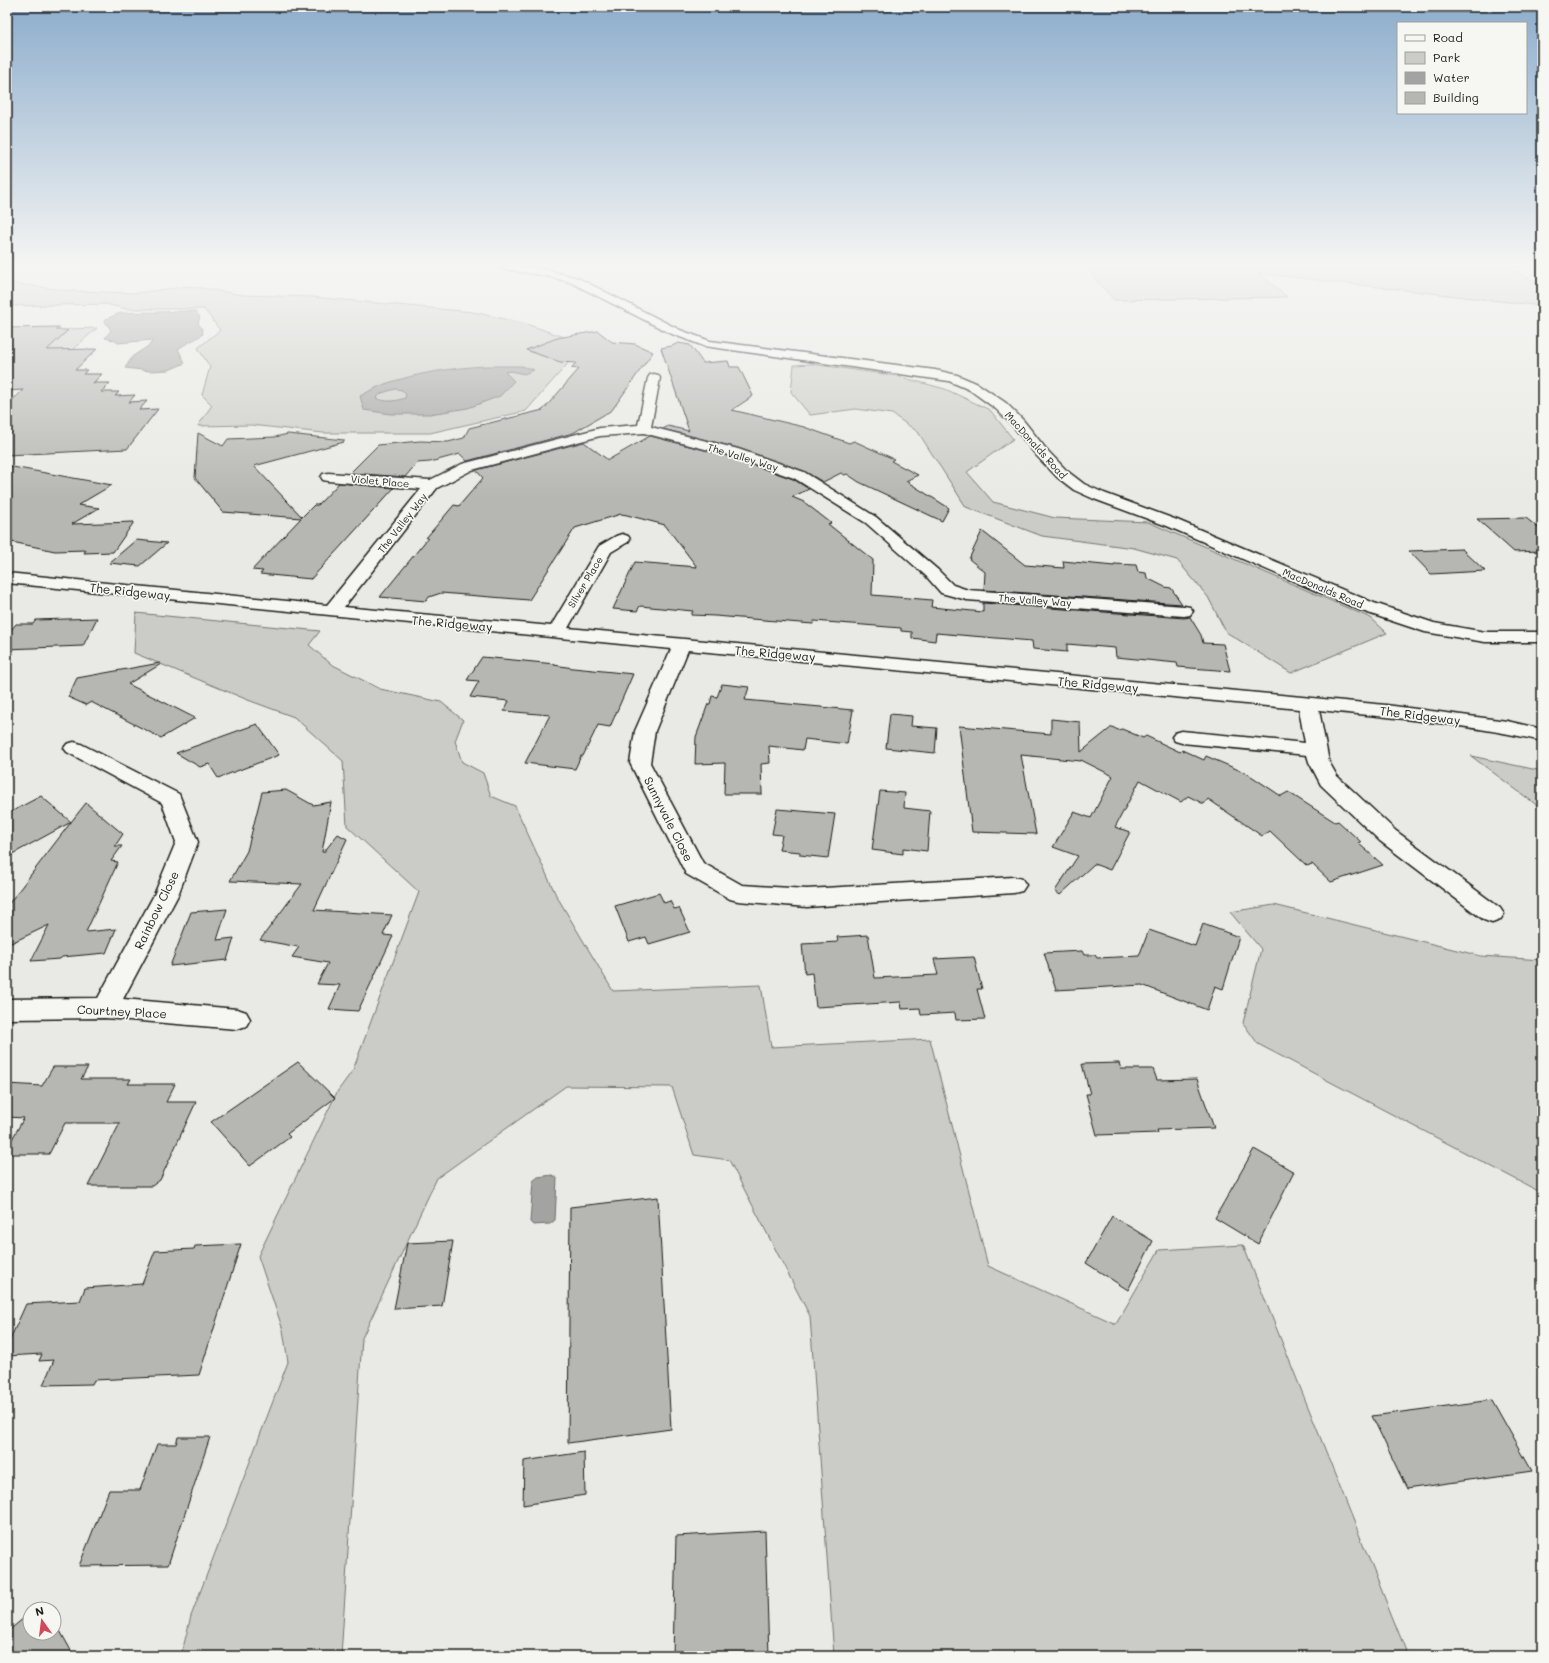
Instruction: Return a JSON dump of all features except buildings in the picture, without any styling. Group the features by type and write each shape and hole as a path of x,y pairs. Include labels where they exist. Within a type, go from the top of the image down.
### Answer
{"street":[{"name":"MacDonalds Road","path":"707,344 935,374 953,378 974,387 1005,410 1062,474 1079,487 1172,523 1368,607 1431,628 1485,637 1542,637"},
{"path":"644,428 654,378"},
{"name":"The Valley Way","path":"332,611 432,485 467,467 600,432 644,428 739,454 799,475 871,520 932,573 946,589 967,595 1184,612"},
{"name":"Violet Place","path":"328,477 432,485"},
{"name":"Silver Place","path":"556,633 605,548 622,539"},
{"name":"The Ridgeway","path":"7,578 556,633 1386,711 1507,727 1542,735"},
{"name":"Sunnyvale Close","path":"682,644 645,732 640,763 694,868 738,893 807,898 1014,885"},
{"path":"1308,704 1316,750 1328,780 1388,836 1492,914"},
{"path":"1182,736 1316,750"},
{"name":"Rainbow Close","path":"74,748 171,799 187,842 166,895 105,1008"},
{"name":"Courtney Place","path":"7,1009 105,1008 237,1020"}],"green space":[{"path":"53,344 79,344 65,356 37,357"},
{"path":"203,344 585,344 526,411 430,433 323,433 251,425 198,426 212,405 202,395 210,367 198,348"},
{"path":"811,364 897,376 945,389 990,410 1013,439 967,472 993,502 1055,518 1148,522 1371,618 1387,633 1291,673 1226,632 1208,597 1177,560 1134,548 1042,536 966,507 918,432 892,414 856,409 810,415 791,392 794,365"},
{"path":"136,613 320,631 309,645 331,664 380,689 441,702 463,720 455,741 462,762 483,773 491,796 515,806 556,895 613,991 761,985 771,1047 930,1039 988,1266 1116,1324 1159,1250 1243,1245 1408,1656 834,1656 810,1316 729,1160 694,1155 672,1087 566,1086 437,1178 362,1338 341,1656 181,1656 191,1616 288,1362 283,1330 258,1256 337,1092 353,1070 419,892 347,826 343,761 294,717 248,700 134,653"},
{"path":"1471,756 1542,771 1542,809"},
{"path":"1274,905 1481,956 1542,960 1542,1193 1258,1044 1243,1023 1261,949 1230,912"}],"water":[{"path":"151,344 187,344 178,349 185,363 169,370 150,371 125,368 133,356"},
{"path":"522,366 534,370 524,374 511,371 505,372 514,381 500,396 468,408 430,414 391,414 364,410 360,396 382,385 422,374 472,367","holes":["395,389 402,390 406,395 405,398 391,401 383,401 376,398 382,393"]},
{"path":"552,1175 557,1178 555,1220 550,1224 533,1225 530,1222 533,1181 538,1177"}]}
